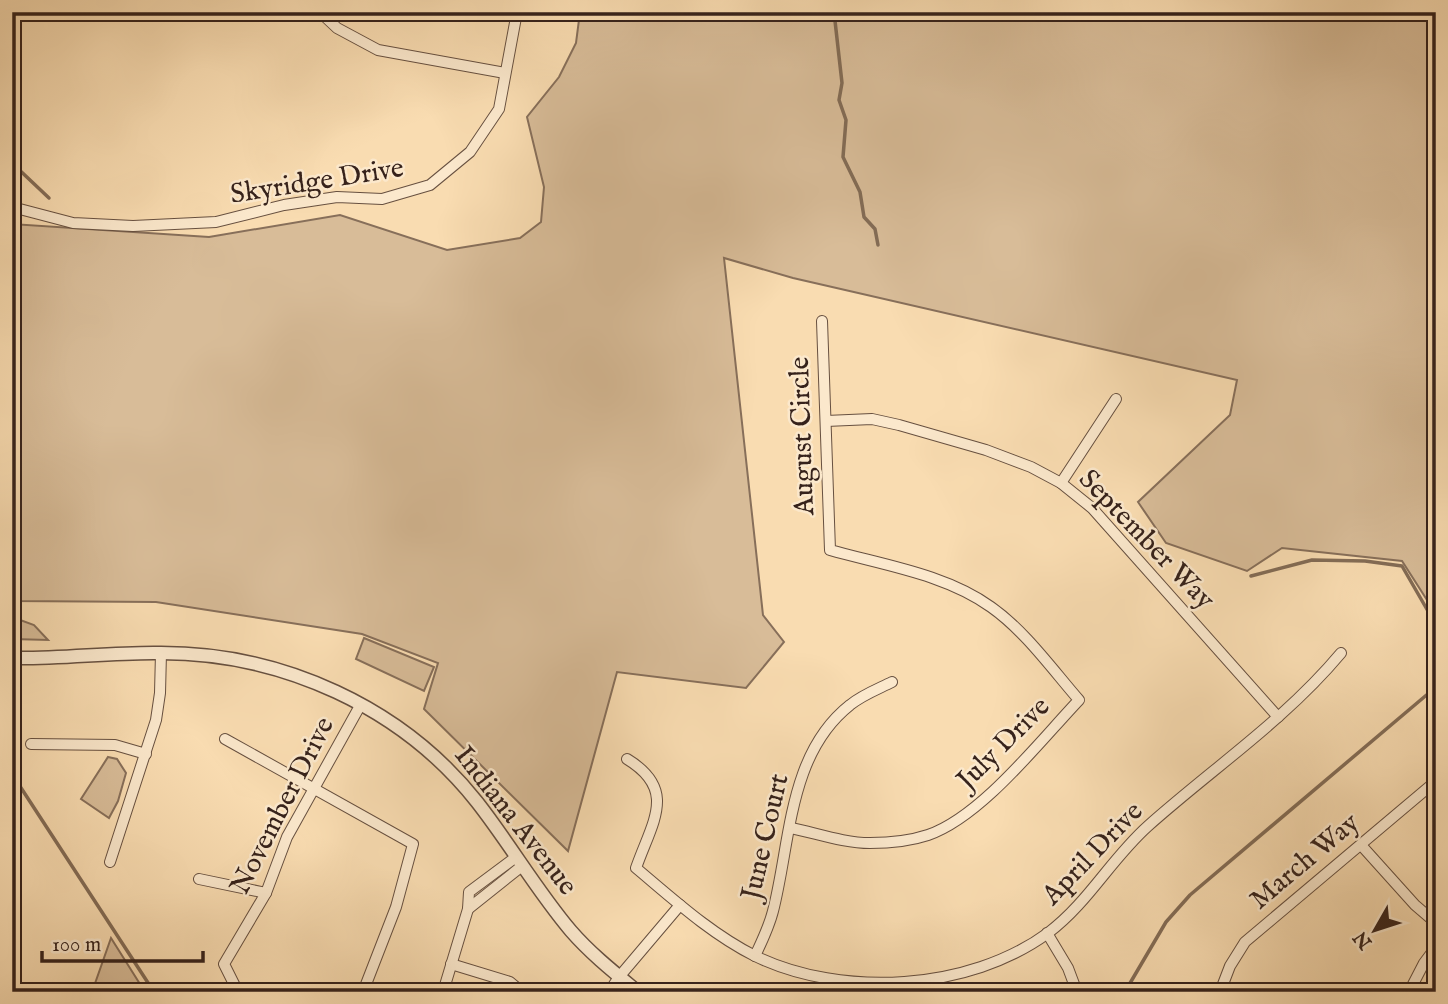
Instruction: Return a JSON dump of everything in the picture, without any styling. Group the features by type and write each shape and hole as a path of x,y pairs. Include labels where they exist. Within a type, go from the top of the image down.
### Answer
{"street":[{"path":"320,12 337,28 378,50 505,73"},
{"name":"Skyridge Drive","path":"12,207 74,223 133,226 216,222 284,205 337,197 382,199 429,185 470,152 499,109 517,12"},
{"name":"August Circle","path":"822,321 830,550"},
{"path":"1061,483 1116,399"},
{"name":"September Way","path":"826,421 872,419 899,425 986,450 1031,467 1061,483 1092,508 1278,717"},
{"name":"July Drive","path":"791,828 867,843 898,842 928,835 956,822 983,801 1079,700 1017,631 991,607 957,587 830,550"},
{"path":"110,862 146,754 160,693 161,653"},
{"name":"April Drive","path":"627,759 645,770 654,782 659,802 636,868 680,905 755,956 797,971 839,981 918,981 968,971 1007,958 1047,933 1083,902 1147,827 1278,717 1318,681 1341,653"},
{"name":"Indiana Avenue","path":"12,658 206,654 273,667 314,681 362,704 399,727 449,771 477,802 573,933 638,992"},
{"name":"June Court","path":"755,956 773,913 798,785 810,754 829,725 850,704 892,682"},
{"name":"November Drive","path":"239,992 224,964 266,892 287,837 313,788 362,704"},
{"path":"225,739 414,844 396,907 363,992"},
{"path":"31,744 115,745 146,754"},
{"name":"March Way","path":"1220,992 1230,966 1245,942 1436,781"},
{"path":"1361,845 1415,905 1436,923"},
{"path":"443,992 468,909 469,892 519,861"},
{"path":"468,909 491,891 519,861"},
{"path":"199,879 266,892"},
{"path":"484,881 491,891"},
{"path":"610,992 619,977 680,905"},
{"path":"1047,933 1068,968 1077,992"},
{"path":"1409,992 1436,947"},
{"path":"451,964 510,982 522,992"}],"shaded area":[{"path":"580,12 1436,12 1436,614 1402,561 1282,548 1247,571 1166,543 1138,502 1230,415 1237,380 793,278 724,258 763,615 784,642 746,688 617,672 568,851 424,709 438,663 362,634 156,602 12,601 12,224 209,237 340,215 447,250 520,238 541,222 544,187 527,117 559,77 576,43"},
{"path":"12,617 34,625 48,640 12,639"},
{"path":"364,638 434,667 424,691 356,659"},
{"path":"108,757 117,759 126,773 118,801 109,818 81,799"},
{"path":"111,938 145,992 92,992"}],"waterway":[{"path":"834,12 842,83 839,100 846,120 843,157 860,192 864,217 875,229 878,245"},
{"path":"12,163 49,198"},
{"path":"1251,576 1312,560 1365,561 1402,566 1436,625"},
{"path":"1126,990 1166,922 1190,895 1436,687"},
{"path":"12,774 154,992"}]}
